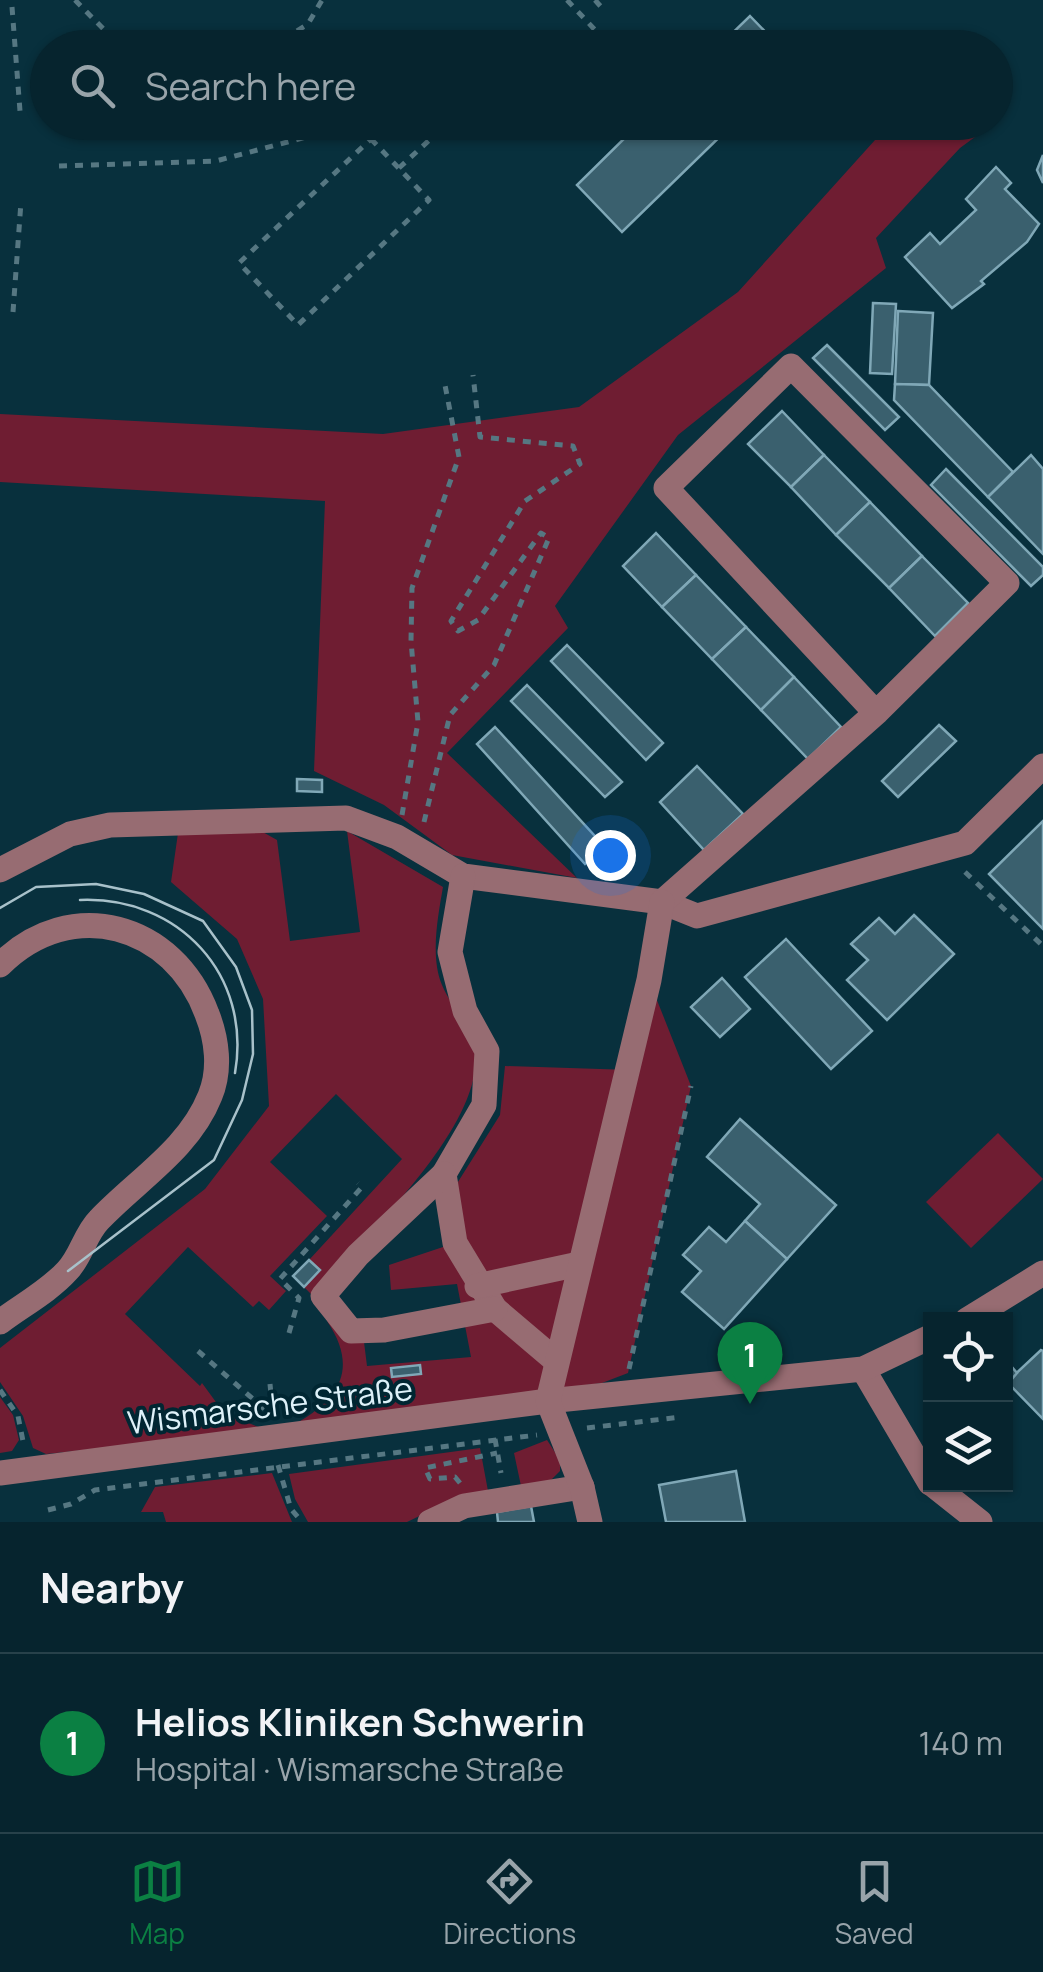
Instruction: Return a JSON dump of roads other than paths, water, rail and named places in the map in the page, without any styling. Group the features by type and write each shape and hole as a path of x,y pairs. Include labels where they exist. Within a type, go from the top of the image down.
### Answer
{"street":[{"path":"590,1522 582,1486 548,1400 649,980 662,902 876,713 1007,583 791,366 666,488 876,713"},
{"path":"0,870 70,834 110,824 346,818 417,849 464,876 662,902 697,916 965,843 1043,766"},
{"path":"464,876 450,952 465,1011 487,1052 484,1105 444,1174 358,1255 322,1296 351,1331 384,1330 495,1309"},
{"path":"0,966 14,951 58,929 96,926 130,931 160,946 198,988 218,1041 212,1094 184,1141 96,1223 68,1271 0,1322"},
{"path":"444,1174 455,1243 478,1286 495,1309 555,1360"},
{"path":"478,1286 579,1264"},
{"path":"980,1312 1043,1273"},
{"name":"Wismarsche Straße","path":"0,1473 548,1400 863,1369 923,1340"},
{"path":"863,1369 923,1470"},
{"path":"430,1522 464,1506 582,1486"},
{"path":"941,1492 980,1522"}],"tram line":[{"path":"0,908 36,887 96,884 144,894 203,921 236,967 252,1010 253,1054 242,1100 214,1160 68,1271"},
{"path":"80,900 116,902 148,912 177,927 201,948 220,974 232,1004 237,1037 235,1073"}],"place":[{"name":"Helios Kliniken Schwerin","path":"750,1404"}]}
